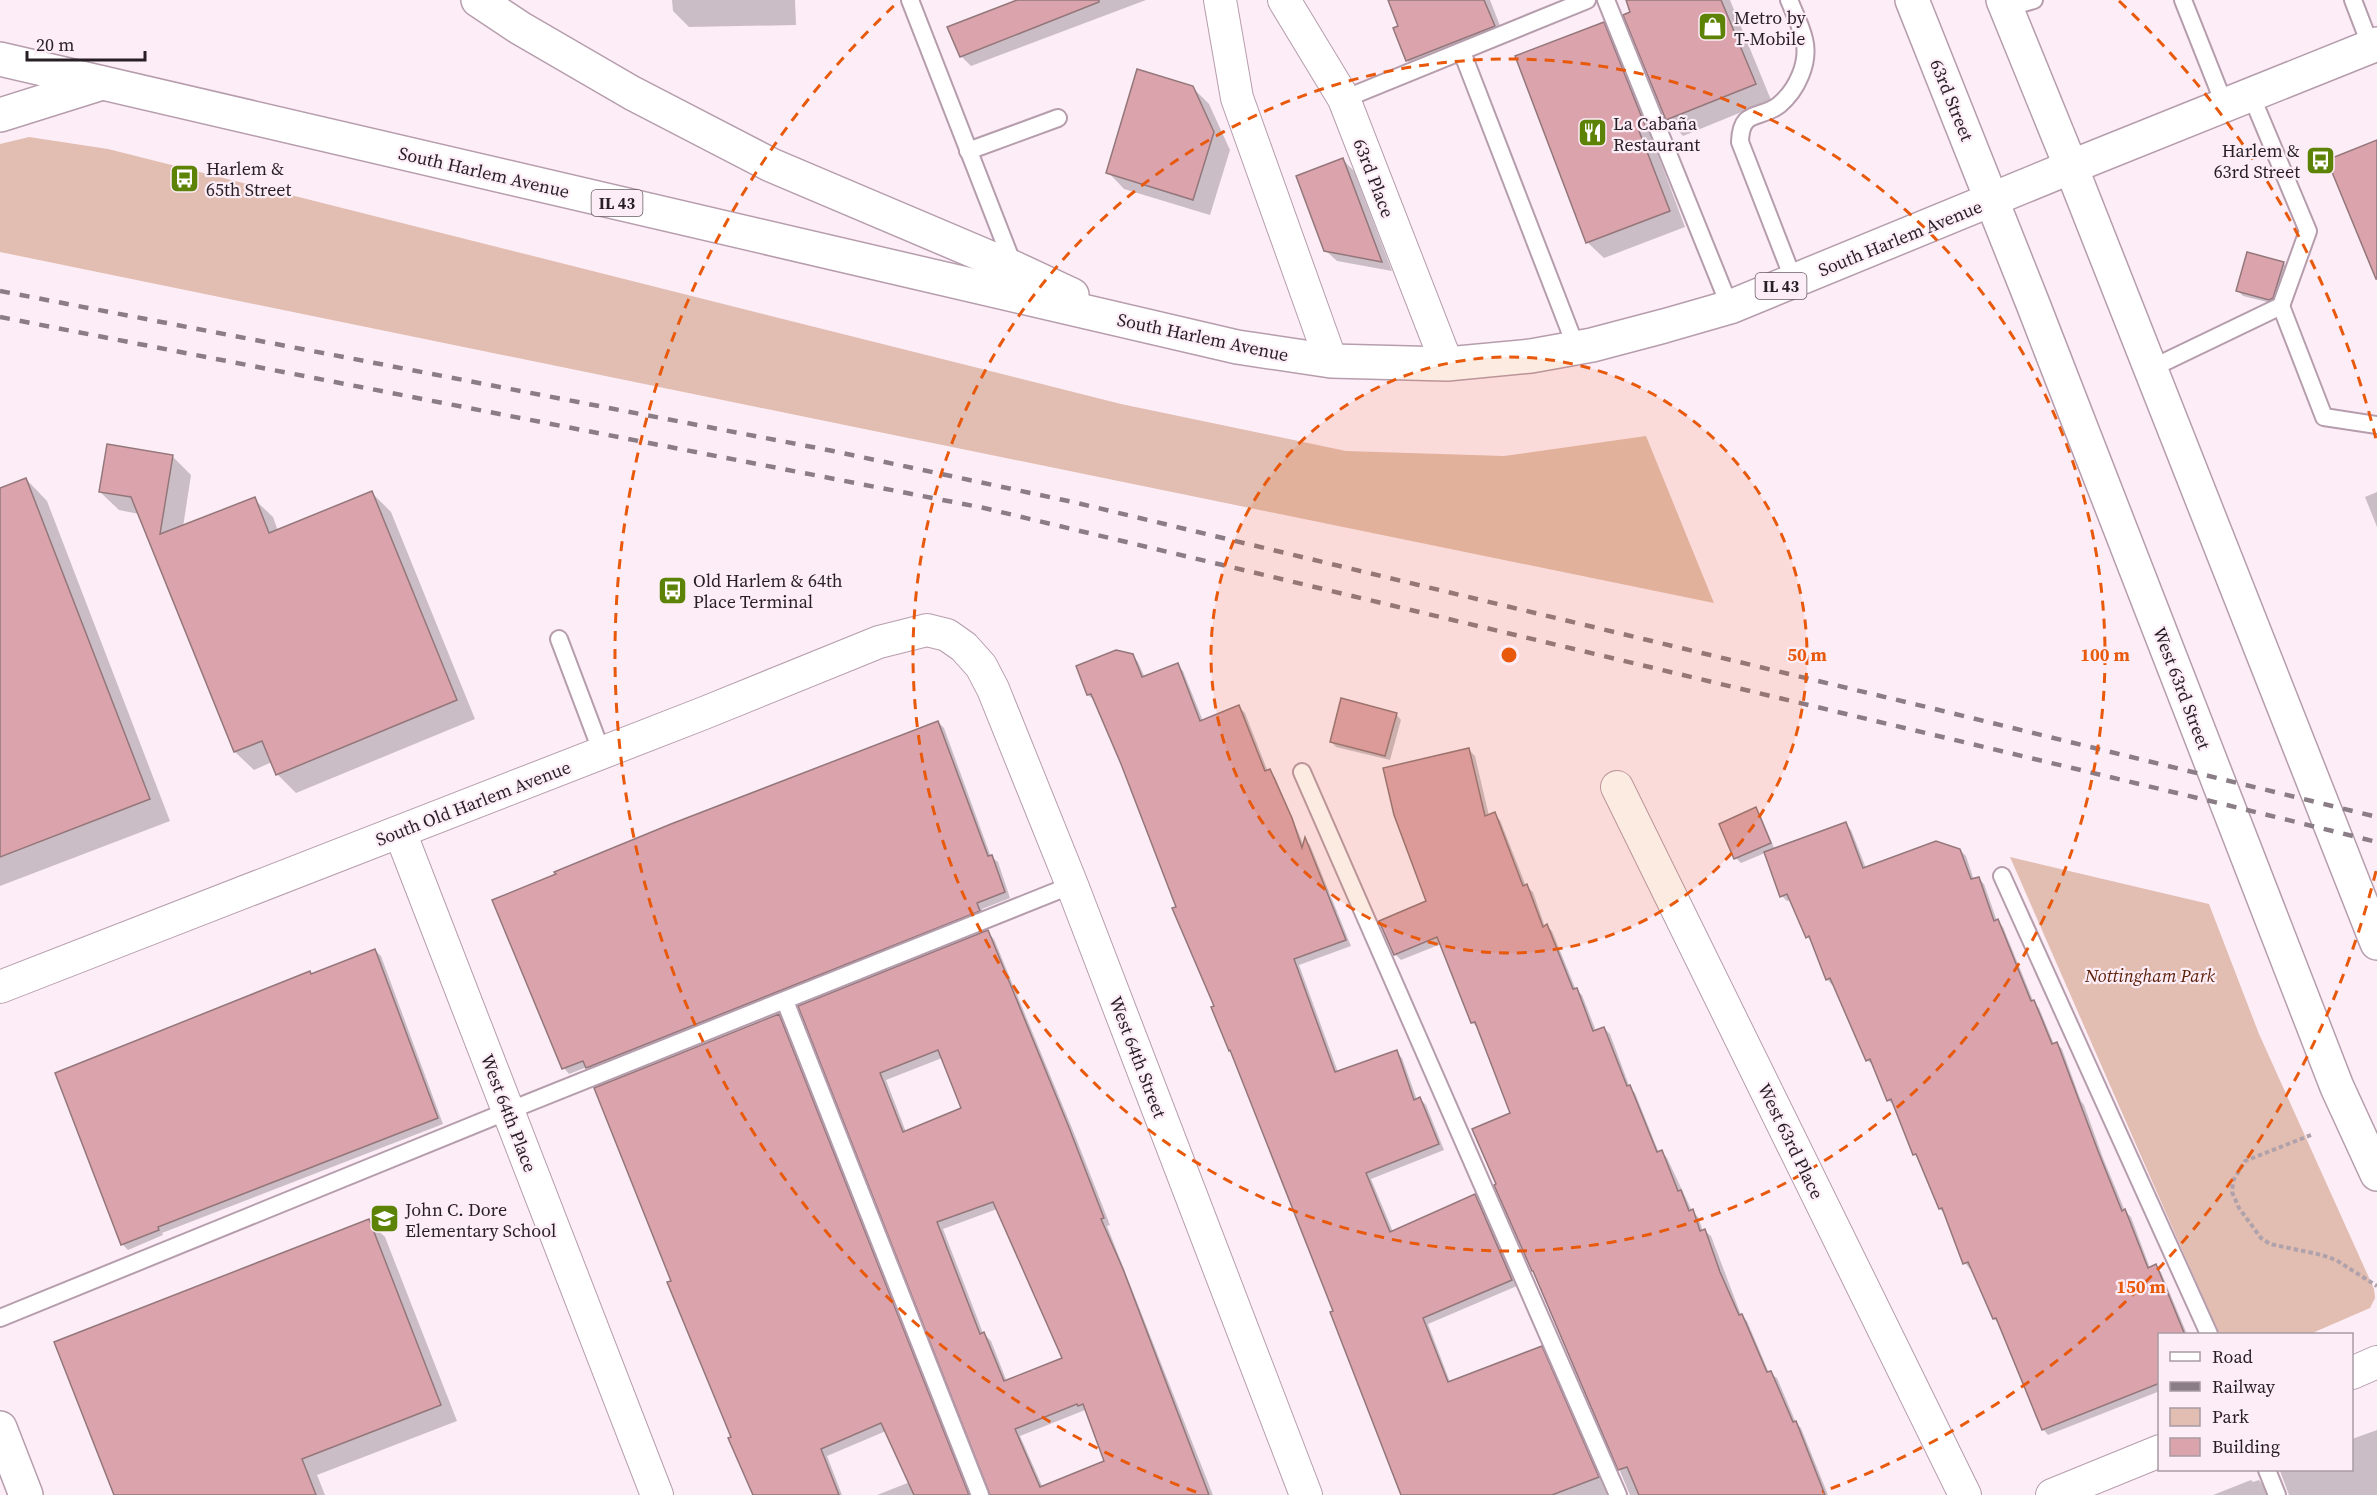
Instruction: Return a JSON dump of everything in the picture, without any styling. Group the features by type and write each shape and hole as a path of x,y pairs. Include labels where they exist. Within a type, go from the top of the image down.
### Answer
{"main road":[{"path":"478,0 520,28 632,93 771,165 1014,268 1130,323"},
{"name":"63rd Street","path":"1912,0 1992,200"},
{"path":"2014,3 2071,167 2377,943"},
{"name":"South Harlem Avenue","path":"0,59 1237,347 1331,361 1447,364 1531,356 1730,308 2071,167 2374,46"},
{"path":"0,115 104,83"},
{"name":"West 63rd Street","path":"1992,200 2337,1087 2377,1174"},
{"path":"0,1428 26,1495"}],"street":[{"path":"1220,0 1237,98 1331,361"},
{"name":"63rd Place","path":"1284,0 1344,99 1447,364"},
{"name":"South Old Harlem Avenue","path":"0,987 602,753 879,642 927,630 947,635"},
{"name":"West 64th Street","path":"947,635 964,647 981,666 1072,885 1306,1495"},
{"name":"West 63rd Place","path":"1617,787 1965,1495"},
{"name":"West 64th Place","path":"400,832 657,1495"},
{"path":"2353,1372 2377,1362"},
{"path":"2052,1495 2158,1452"}],"lane":[{"path":"910,0 1014,268"},
{"path":"1344,99 1587,0"},
{"path":"1606,0 1730,308"},
{"path":"1789,0 1804,39 1806,60 1797,83 1778,105 1748,117 1741,129 1740,142 1794,281"},
{"path":"2183,0 2308,231 2281,306 2324,417 2377,425"},
{"path":"2352,0 2374,46"},
{"path":"1462,52 1575,347"},
{"path":"968,151 1058,118"},
{"path":"2150,369 2281,306"},
{"path":"559,639 602,753"},
{"path":"1302,772 1618,1495"},
{"path":"2002,876 2208,1333"},
{"path":"0,1318 1072,885"},
{"path":"785,1001 980,1495"},
{"path":"2266,1471 2277,1495"}],"path":[{"path":"2311,1135 2245,1161 2233,1181 2232,1192 2239,1208 2261,1238 2270,1244 2329,1258 2377,1286"}],"green space":[{"path":"29,137 108,149 1121,404 1346,451 1504,456 1646,436 1714,603 0,252 0,144"},
{"name":"Nottingham Park","path":"2010,857 2209,904 2259,1034 2374,1289 2375,1298 2370,1308 2312,1333 2219,1333"}],"building":[{"path":"1017,0 1099,0 1099,2 960,57 947,27"},
{"path":"1388,0 1484,0 1495,26 1406,61 1393,28 1398,26"},
{"path":"1626,0 1721,0 1756,84 1666,120 1623,15 1630,12"},
{"name":"La Cabaña Restaurant","path":"1604,22 1646,128 1639,131 1670,211 1586,243 1515,56"},
{"path":"1137,69 1193,86 1214,132 1193,200 1106,173"},
{"path":"2377,140 2377,279 2376,279 2327,160"},
{"path":"1343,158 1382,262 1324,251 1296,176"},
{"path":"2247,252 2284,262 2273,298 2269,300 2236,291"},
{"path":"107,444 173,455 160,534 255,497 269,533 372,491 457,700 276,775 262,741 234,752 131,497 99,492"},
{"path":"26,478 150,799 0,857 0,488"},
{"path":"1116,650 1133,654 1142,677 1178,663 1200,721 1239,705 1265,771 1270,769 1292,818 1302,848 1305,837 1346,940 1294,959 1335,1072 1397,1050 1414,1100 1420,1097 1439,1144 1366,1173 1390,1232 1475,1194 1512,1280 1423,1318 1448,1382 1542,1346 1599,1477 1552,1495 1401,1495 1330,1312 1333,1311 1211,1007 1214,1006 1172,908 1176,907 1121,764 1091,694 1087,695 1076,666"},
{"path":"1341,698 1397,713 1385,756 1330,742"},
{"path":"938,721 988,856 992,855 1005,892 977,903 980,911 586,1068 583,1061 562,1069 492,900 671,824"},
{"path":"1469,748 1485,816 1495,812 1523,886 1527,884 1543,927 1547,924 1573,989 1577,988 1593,1031 1604,1027 1627,1086 1630,1085 1657,1152 1662,1150 1678,1191 1681,1190 1689,1211 1693,1209 1700,1231 1705,1229 1720,1272 1739,1315 1742,1314 1767,1372 1771,1371 1793,1422 1796,1421 1825,1495 1639,1495 1627,1467 1618,1470 1494,1185 1496,1184 1472,1129 1510,1113 1475,1022 1471,1023 1437,937 1394,955 1379,921 1426,901 1394,815 1383,768"},
{"path":"1756,807 1771,843 1734,859 1719,824"},
{"path":"1846,822 1863,868 1936,841 1960,849 1971,879 1979,877 1994,921 1998,919 2031,1001 2034,1000 2052,1044 2057,1042 2122,1211 2125,1209 2148,1268 2156,1264 2184,1333 2158,1333 2158,1384 2042,1430 1996,1318 1993,1319 1968,1262 1963,1264 1942,1208 1939,1209 1916,1154 1913,1155 1891,1099 1887,1101 1870,1059 1866,1061 1830,978 1826,980 1809,936 1806,938 1787,894 1780,897 1764,852"},
{"path":"988,930 1068,1125 1104,1218 1101,1219 1123,1269 1209,1495 990,1495 798,1006","holes":["938,1050 961,1108 903,1132 880,1073","993,1202 1062,1358 1004,1381 984,1332 980,1334 937,1222","1077,1404 1078,1406 1083,1404 1104,1461 1040,1487 1015,1429"]},
{"path":"375,949 438,1118 158,1227 159,1230 121,1245 55,1073 310,971 311,974"},
{"path":"779,1014 969,1495 914,1495 881,1423 821,1449 839,1495 753,1495 728,1438 731,1437 667,1282 671,1281 594,1088"},
{"path":"369,1219 441,1405 302,1459 316,1495 114,1495 54,1342"}],"railway":[{"path":"0,291 833,451 1073,502 2377,817"},
{"path":"0,317 984,508 2377,842"}],"place":[{"name":"Metro by T-Mobile","path":"1713,27"},
{"name":"La Cabaña Restaurant","path":"1592,133"},
{"name":"Harlem & 63rd Street","path":"2321,160"},
{"name":"Harlem & 65th Street","path":"185,178"},
{"name":"Old Harlem & 64th Place Terminal","path":"672,590"},
{"name":"John C. Dore Elementary School","path":"384,1219"}]}
